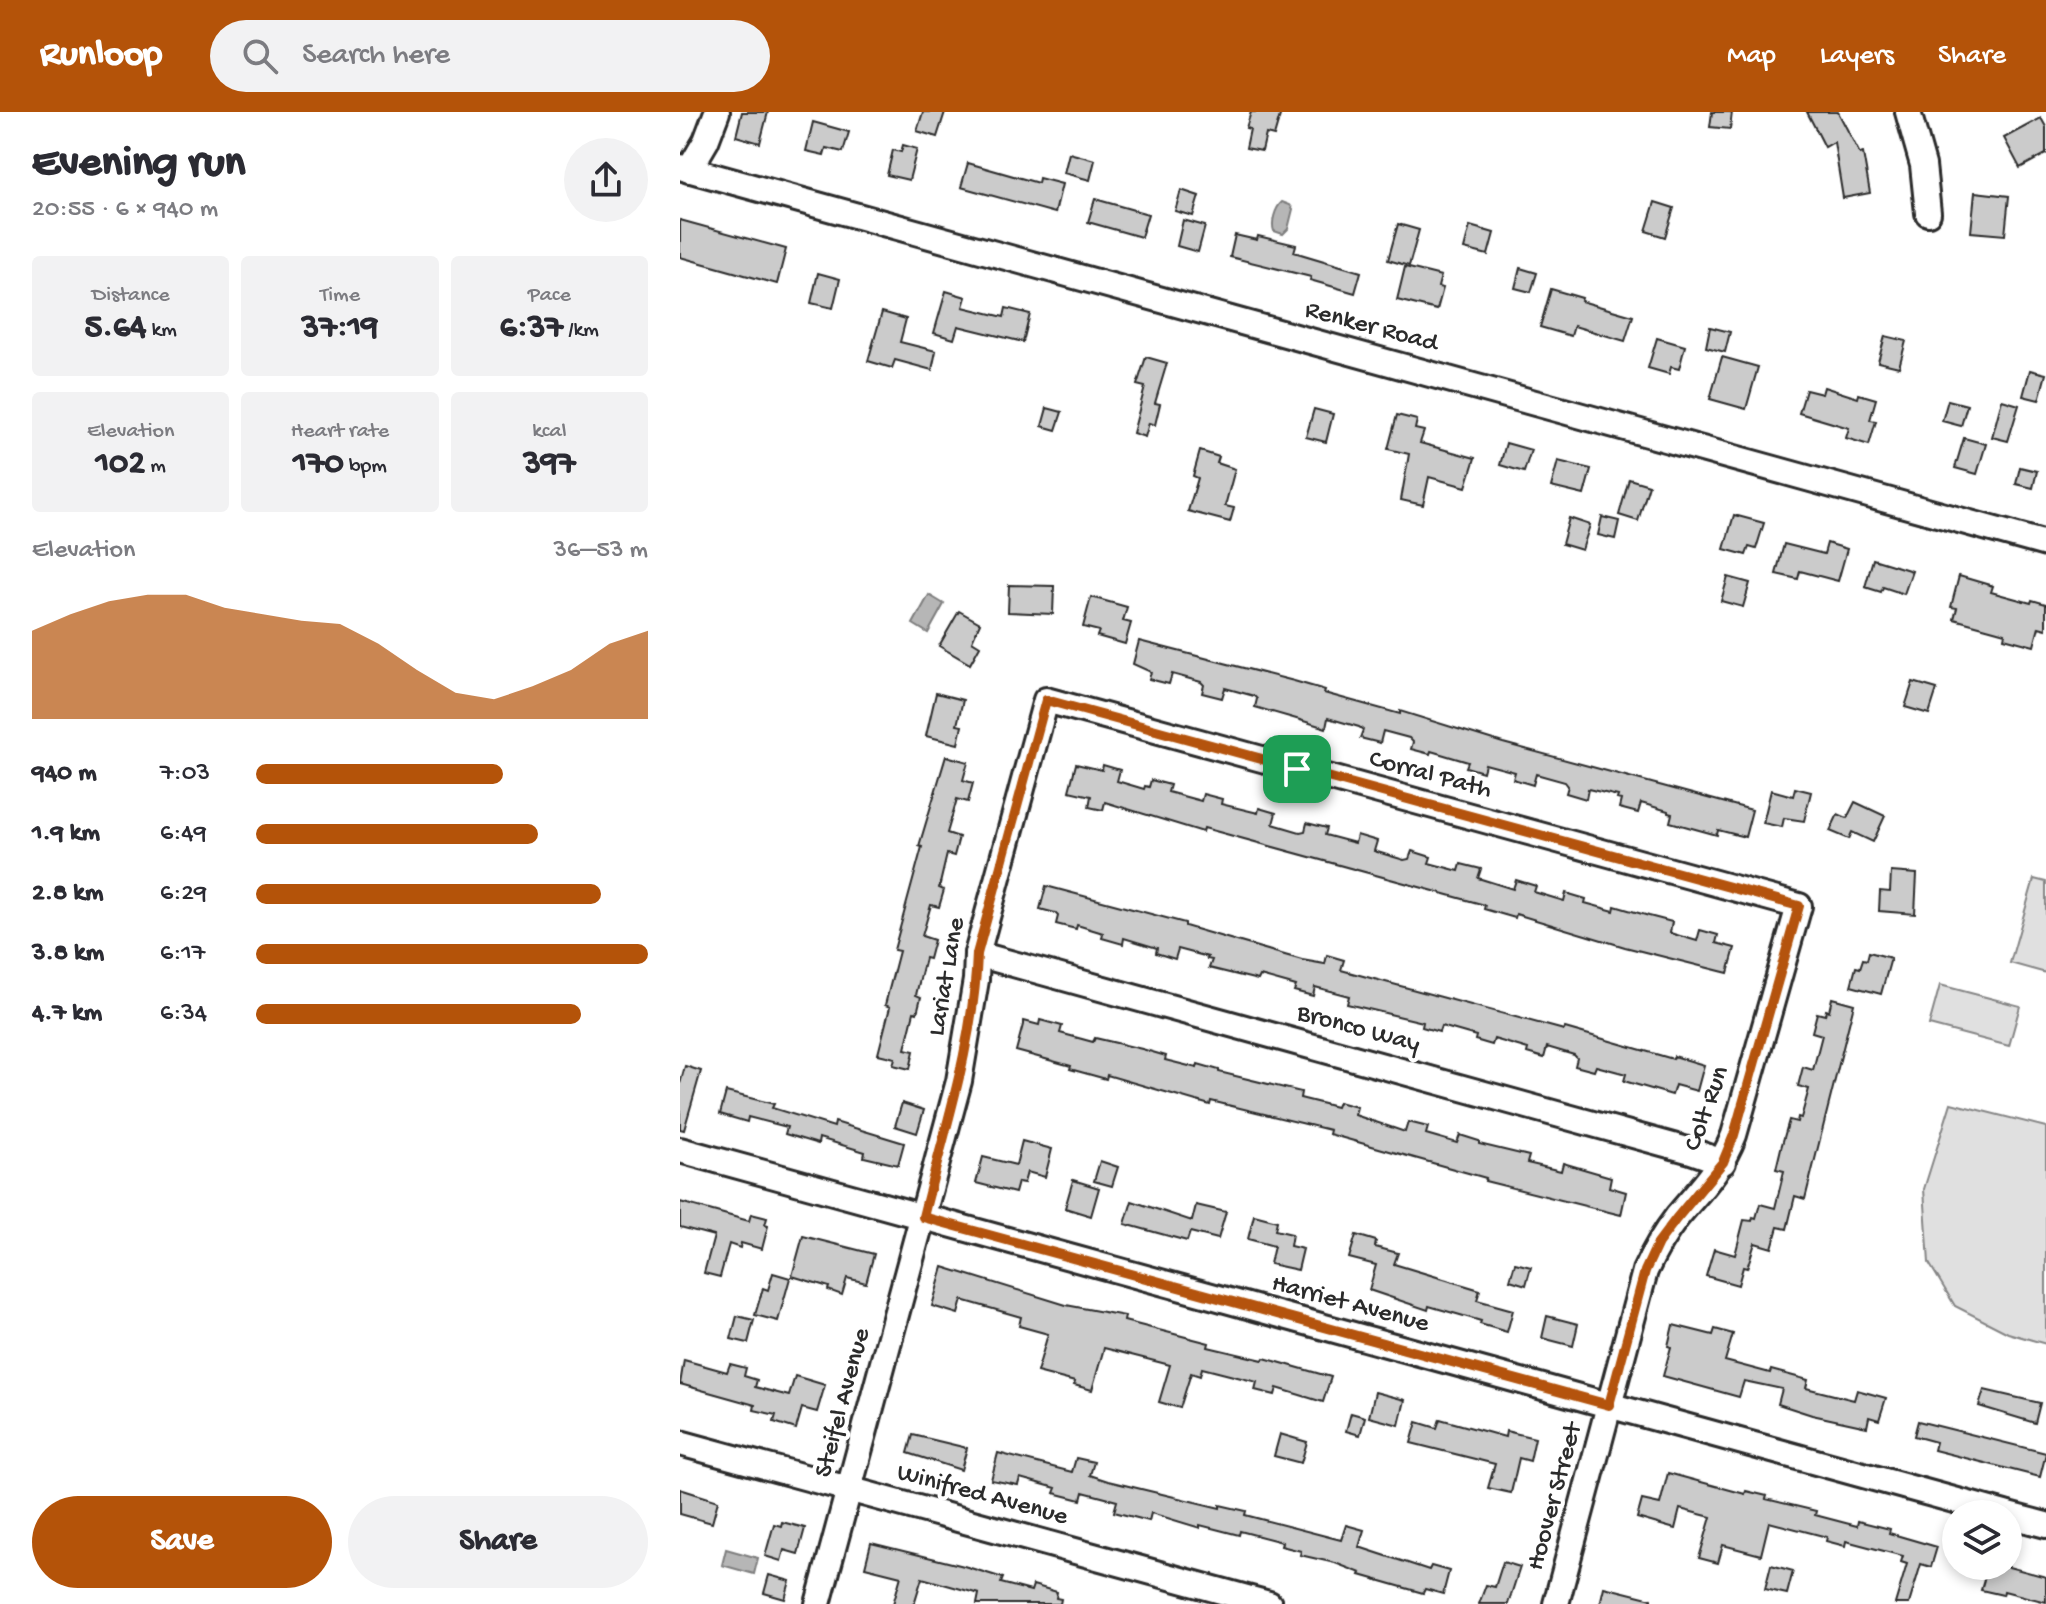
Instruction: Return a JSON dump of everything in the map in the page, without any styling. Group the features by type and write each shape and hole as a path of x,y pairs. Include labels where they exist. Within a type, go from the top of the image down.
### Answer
{"street":[{"path":"684,169 706,141 717,112"},
{"path":"1917,114 1928,213"},
{"name":"Renker Road","path":"684,169 2046,544"},
{"name":"Corral Path","path":"1046,700 1799,906"},
{"name":"Lariat Lane","path":"923,1217 959,1081 976,980 977,954 1046,700"},
{"name":"Colt Run","path":"1609,1405 1645,1271 1658,1243 1723,1162 1734,1135 1799,906"},
{"name":"Bronco Way","path":"977,954 1723,1162"},
{"name":"Harriet Avenue","path":"680,1150 1956,1500"},
{"name":"Steifel Avenue","path":"818,1604 923,1217"},
{"name":"Hoover Street","path":"1556,1604 1609,1405"},
{"name":"Winifred Avenue","path":"680,1443 1269,1604"},
{"name":"Harriet Avenue","path":"2022,1518 2046,1525"}],"shaded area":[{"path":"1282,202 1293,209 1288,229 1283,234 1274,231 1273,224"},
{"path":"929,595 944,604 928,633 913,624"},
{"path":"2034,879 2046,882 2046,973 2010,963"},
{"path":"1940,985 2020,1006 2009,1046 1929,1025"},
{"path":"1951,1103 2046,1127 2046,1344 2008,1333 1955,1306 1929,1263 1924,1189"},
{"path":"726,1549 758,1558 754,1574 722,1565"}],"building":[{"path":"742,112 768,112 760,143 736,136"},
{"path":"923,112 945,112 937,137 917,131"},
{"path":"1251,112 1281,112 1274,136 1266,134 1262,151 1246,148 1250,129 1246,128"},
{"path":"1712,112 1732,112 1730,129 1710,127"},
{"path":"1807,112 1838,112 1860,154 1863,153 1870,193 1843,198 1834,142 1825,147"},
{"path":"2041,118 2046,127 2046,154 2020,168 2004,138"},
{"path":"813,122 849,132 843,152 826,148 824,155 806,151"},
{"path":"903,145 917,149 909,180 887,175 893,150 901,152"},
{"path":"1069,153 1095,160 1090,180 1064,173"},
{"path":"968,163 1038,183 1039,178 1062,184 1055,213 961,187"},
{"path":"1181,190 1199,196 1193,216 1175,211"},
{"path":"1975,192 2009,196 2005,235 1971,232"},
{"path":"1095,199 1148,214 1141,237 1088,222"},
{"path":"1655,202 1674,208 1665,237 1646,231"},
{"path":"680,220 786,249 777,284 680,257"},
{"path":"1183,220 1205,226 1198,252 1177,246"},
{"path":"1398,224 1419,230 1409,266 1388,260"},
{"path":"1470,226 1494,233 1488,255 1464,249"},
{"path":"1235,235 1257,240 1258,236 1296,245 1294,252 1361,272 1355,293 1310,280 1311,277 1230,257"},
{"path":"1405,267 1441,276 1438,287 1443,288 1437,310 1397,300"},
{"path":"1520,268 1537,273 1531,292 1515,288"},
{"path":"818,273 840,279 833,308 811,303"},
{"path":"1551,289 1633,316 1625,341 1574,326 1571,336 1540,327"},
{"path":"946,291 966,297 963,307 1004,317 1006,308 1030,314 1023,342 958,326 954,339 934,333"},
{"path":"882,312 906,319 900,342 936,351 932,370 895,360 892,368 868,361"},
{"path":"1710,327 1730,332 1725,352 1706,347"},
{"path":"1885,336 1906,341 1899,367 1878,362"},
{"path":"1657,338 1685,346 1679,369 1671,367 1669,374 1648,368"},
{"path":"1146,357 1167,363 1155,403 1160,404 1155,425 1149,423 1145,437 1133,433 1145,387 1137,385"},
{"path":"1722,357 1758,367 1746,409 1710,399"},
{"path":"2030,370 2046,374 2039,400 2023,396"},
{"path":"1824,387 1858,398 1859,394 1876,399 1870,420 1876,421 1869,445 1846,438 1849,428 1799,413 1806,390 1822,394"},
{"path":"1948,400 1967,405 1961,426 1942,421"},
{"path":"2002,400 2019,405 2008,441 1992,437"},
{"path":"1047,408 1062,412 1056,430 1042,426"},
{"path":"1314,409 1333,414 1326,442 1306,437"},
{"path":"1397,415 1417,420 1415,429 1424,431 1420,443 1475,458 1466,487 1429,477 1423,505 1401,500 1409,454 1388,449"},
{"path":"1964,438 1986,444 1977,474 1955,468"},
{"path":"1506,443 1531,450 1524,472 1500,465"},
{"path":"1200,451 1219,457 1217,463 1235,469 1225,506 1234,508 1230,522 1188,511 1198,478 1193,476"},
{"path":"1558,461 1591,469 1584,495 1551,487"},
{"path":"2020,467 2037,471 2033,488 2016,484"},
{"path":"1629,479 1649,485 1638,521 1619,515"},
{"path":"1734,515 1764,523 1756,549 1749,547 1746,555 1724,549"},
{"path":"1602,517 1619,521 1615,539 1598,535"},
{"path":"1569,518 1590,525 1582,550 1562,544"},
{"path":"1827,543 1847,549 1838,581 1800,571 1798,579 1776,574 1784,544 1824,554"},
{"path":"1873,559 1912,571 1904,594 1883,587 1881,592 1865,587"},
{"path":"1959,576 1993,586 1991,592 2046,604 2046,629 2039,627 2034,646 2004,638 2005,633 1954,619 1957,608 1951,607"},
{"path":"1728,577 1750,583 1743,607 1721,601"},
{"path":"1009,585 1054,586 1053,614 1008,612"},
{"path":"1091,597 1127,607 1123,621 1131,623 1125,644 1097,636 1099,631 1083,627"},
{"path":"959,611 980,623 972,641 980,646 970,664 939,646"},
{"path":"1139,641 1294,681 1325,690 1324,693 1400,714 1400,711 1503,743 1752,810 1745,837 1718,830 1717,835 1670,822 1672,814 1668,811 1641,803 1638,813 1619,808 1621,800 1617,799 1618,796 1588,789 1586,799 1566,793 1568,786 1565,782 1536,774 1533,785 1513,779 1515,772 1485,764 1483,772 1466,767 1468,762 1431,751 1430,754 1411,749 1413,742 1409,738 1383,731 1380,743 1360,738 1363,730 1359,727 1328,718 1326,728 1255,707 1257,699 1254,696 1225,688 1222,698 1202,693 1204,685 1201,682 1172,674 1169,684 1149,679 1151,672 1133,664"},
{"path":"1913,682 1937,689 1929,714 1905,707"},
{"path":"936,693 963,700 957,725 962,726 958,744 926,736"},
{"path":"946,756 968,762 963,780 973,783 968,802 957,799 947,833 959,837 954,856 947,854 939,888 944,890 939,907 931,905 922,936 934,940 929,959 925,958 916,995 921,997 905,1049 914,1051 910,1069 893,1065 895,1058 878,1054 890,1007 885,1005 899,951 894,950 922,847 919,846"},
{"path":"1076,764 1102,770 1103,765 1120,770 1117,781 1144,789 1145,786 1149,787 1151,780 1170,785 1168,792 1201,801 1203,794 1222,799 1221,804 1258,813 1259,808 1276,813 1273,824 1300,832 1305,831 1307,823 1327,828 1325,835 1355,843 1357,835 1377,841 1374,851 1404,860 1409,859 1412,851 1431,857 1429,863 1459,871 1461,864 1481,869 1478,878 1513,889 1516,880 1536,886 1534,892 1564,901 1566,893 1586,899 1585,903 1614,911 1615,906 1672,922 1670,933 1697,941 1700,930 1718,935 1716,943 1735,948 1728,973 1625,947 1516,914 1515,918 1484,909 1485,905 1204,828 1203,832 1105,802 1103,810 1089,807 1091,796 1069,791"},
{"path":"1795,788 1811,792 1804,821 1784,818 1782,827 1763,823 1771,790 1793,796"},
{"path":"1855,802 1885,816 1873,842 1852,832 1849,839 1830,831 1838,814 1847,818"},
{"path":"1891,872 1917,874 1915,914 1879,911 1880,891 1890,892"},
{"path":"1046,886 1185,923 1185,926 1302,960 1325,964 1327,955 1344,960 1341,970 1704,1065 1697,1091 1675,1085 1672,1095 1624,1081 1626,1074 1596,1066 1594,1071 1575,1066 1577,1058 1574,1055 1547,1047 1544,1058 1527,1053 1528,1049 1494,1039 1492,1045 1475,1040 1476,1036 1441,1026 1439,1032 1422,1027 1423,1022 1347,1004 1349,996 1315,987 1313,996 1294,991 1296,986 1260,976 1258,980 1209,968 1212,960 1208,957 1178,949 1175,959 1156,953 1157,948 1124,938 1123,944 1102,938 1103,933 1077,925 1076,929 1056,924 1058,916 1055,913 1040,909"},
{"path":"1869,952 1891,958 1881,994 1851,986 1856,967 1860,968 1863,959 1867,960"},
{"path":"1832,998 1854,1004 1805,1199 1795,1196 1787,1229 1778,1227 1772,1248 1755,1243 1738,1285 1706,1276 1714,1249 1735,1255 1744,1220 1756,1218 1760,1204 1775,1208 1784,1171 1776,1169 1789,1120 1797,1122 1798,1117 1801,1118 1809,1089 1798,1086 1803,1067 1813,1070 1822,1035 1812,1032 1817,1013 1825,1015 1826,1010 1829,1011"},
{"path":"1040,1020 1062,1026 1060,1033 1093,1042 1095,1038 1142,1049 1166,1056 1165,1060 1197,1068 1198,1064 1301,1092 1300,1098 1336,1107 1338,1102 1357,1107 1355,1115 1405,1132 1408,1122 1428,1127 1426,1134 1457,1143 1460,1135 1479,1141 1479,1144 1529,1156 1527,1163 1561,1171 1563,1163 1611,1177 1609,1187 1626,1192 1621,1215 1485,1181 1486,1178 1329,1134 1330,1130 1211,1101 1210,1105 1107,1075 1106,1079 1016,1051 1024,1021 1039,1025"},
{"path":"685,1066 701,1071 684,1130 680,1129 680,1084"},
{"path":"726,1092 774,1104 772,1108 834,1127 835,1122 904,1143 898,1165 864,1157 865,1152 819,1138 818,1144 785,1134 787,1127 748,1117 747,1122 720,1114"},
{"path":"902,1103 924,1110 917,1133 895,1126"},
{"path":"1022,1141 1052,1149 1045,1177 1027,1172 1024,1183 1018,1182 1015,1193 976,1183 983,1157 1016,1165"},
{"path":"1100,1161 1118,1167 1112,1186 1094,1181"},
{"path":"1073,1180 1099,1188 1091,1216 1065,1208"},
{"path":"1132,1201 1192,1221 1196,1205 1226,1212 1218,1239 1190,1232 1187,1241 1125,1224"},
{"path":"680,1202 749,1221 751,1214 767,1218 762,1249 741,1243 740,1248 729,1244 720,1277 704,1273 714,1236 680,1227"},
{"path":"1254,1215 1277,1221 1275,1230 1292,1234 1290,1246 1303,1249 1298,1270 1270,1264 1274,1246 1248,1239"},
{"path":"1356,1235 1376,1241 1375,1247 1398,1253 1394,1264 1480,1290 1477,1300 1513,1310 1507,1332 1480,1324 1481,1321 1429,1306 1428,1310 1369,1290 1376,1265 1349,1258"},
{"path":"803,1236 874,1254 866,1283 847,1278 842,1295 828,1290 829,1287 792,1276"},
{"path":"1515,1263 1531,1267 1526,1285 1510,1280"},
{"path":"943,1267 1066,1305 1125,1316 1124,1321 1209,1343 1208,1347 1264,1358 1331,1377 1323,1402 1277,1388 1275,1395 1255,1390 1257,1382 1202,1368 1200,1376 1191,1373 1180,1408 1159,1402 1170,1365 1104,1348 1092,1390 1074,1385 1075,1382 1037,1372 1048,1334 1019,1326 1021,1317 962,1300 958,1314 932,1306"},
{"path":"773,1273 790,1278 778,1321 755,1315 763,1288 768,1290"},
{"path":"737,1316 754,1320 748,1343 731,1339"},
{"path":"1547,1316 1578,1324 1573,1346 1542,1338"},
{"path":"1673,1325 1713,1335 1715,1329 1733,1334 1725,1361 1808,1380 1806,1388 1854,1400 1857,1390 1886,1398 1879,1420 1869,1417 1867,1427 1812,1415 1778,1404 1782,1389 1744,1381 1739,1397 1663,1376"},
{"path":"684,1360 727,1372 730,1364 746,1368 744,1376 757,1380 755,1387 789,1396 795,1376 825,1385 817,1412 802,1408 796,1429 774,1422 776,1415 754,1410 755,1405 680,1384"},
{"path":"1984,1390 2040,1403 2035,1423 1979,1406"},
{"path":"1375,1392 1405,1400 1399,1425 1369,1417"},
{"path":"1351,1413 1365,1417 1360,1435 1346,1431"},
{"path":"1440,1419 1505,1437 1506,1431 1535,1438 1530,1461 1519,1458 1511,1493 1488,1488 1495,1464 1411,1443 1417,1422 1437,1428"},
{"path":"1918,1421 2046,1453 2040,1477 1934,1450 1936,1442 1914,1436"},
{"path":"1280,1434 1307,1442 1301,1463 1274,1456"},
{"path":"913,1435 967,1448 961,1470 908,1453"},
{"path":"998,1453 1072,1472 1076,1458 1094,1462 1090,1475 1108,1481 1220,1508 1220,1505 1246,1511 1245,1515 1341,1540 1346,1525 1364,1530 1359,1547 1429,1570 1431,1566 1449,1571 1443,1594 1425,1589 1423,1593 1360,1575 1335,1563 1300,1555 1301,1551 1281,1546 1282,1542 1240,1531 1239,1535 1200,1525 1200,1528 1151,1513 1149,1521 1114,1512 1117,1501 1083,1492 1081,1500 1054,1493 1056,1488 1020,1478 1018,1485 991,1480"},
{"path":"1668,1473 1745,1494 1746,1491 1767,1496 1766,1499 1816,1511 1815,1515 1857,1526 1858,1521 1890,1529 1889,1533 1937,1547 1931,1567 1921,1564 1909,1604 1895,1604 1907,1564 1901,1562 1903,1556 1846,1541 1845,1546 1826,1541 1827,1537 1769,1522 1761,1555 1723,1545 1718,1563 1699,1558 1711,1517 1680,1509 1675,1529 1637,1518 1642,1500 1660,1504"},
{"path":"680,1489 718,1501 712,1523 680,1514"},
{"path":"782,1522 805,1528 798,1554 784,1550 781,1561 765,1556 774,1524 781,1526"},
{"path":"871,1543 964,1566 1003,1578 1001,1583 1031,1591 1033,1585 1057,1592 1056,1598 1061,1599 1060,1604 977,1604 979,1594 922,1578 914,1604 893,1604 901,1576 865,1567"},
{"path":"1503,1562 1520,1567 1508,1604 1479,1604 1486,1585 1495,1587"},
{"path":"1771,1565 1793,1571 1787,1594 1765,1589"},
{"path":"2022,1571 2046,1577 2046,1602 2004,1591 2003,1595 1981,1590 1984,1580 2022,1580"},
{"path":"769,1575 790,1581 785,1599 764,1593"},
{"path":"1604,1587 1652,1599 1652,1604 1600,1604"}],"route":[{"path":"1046,700 1297,769 1799,906 1734,1135 1723,1162 1658,1243 1645,1271 1609,1405 923,1217 959,1081 976,980 977,954 1046,700"}]}
